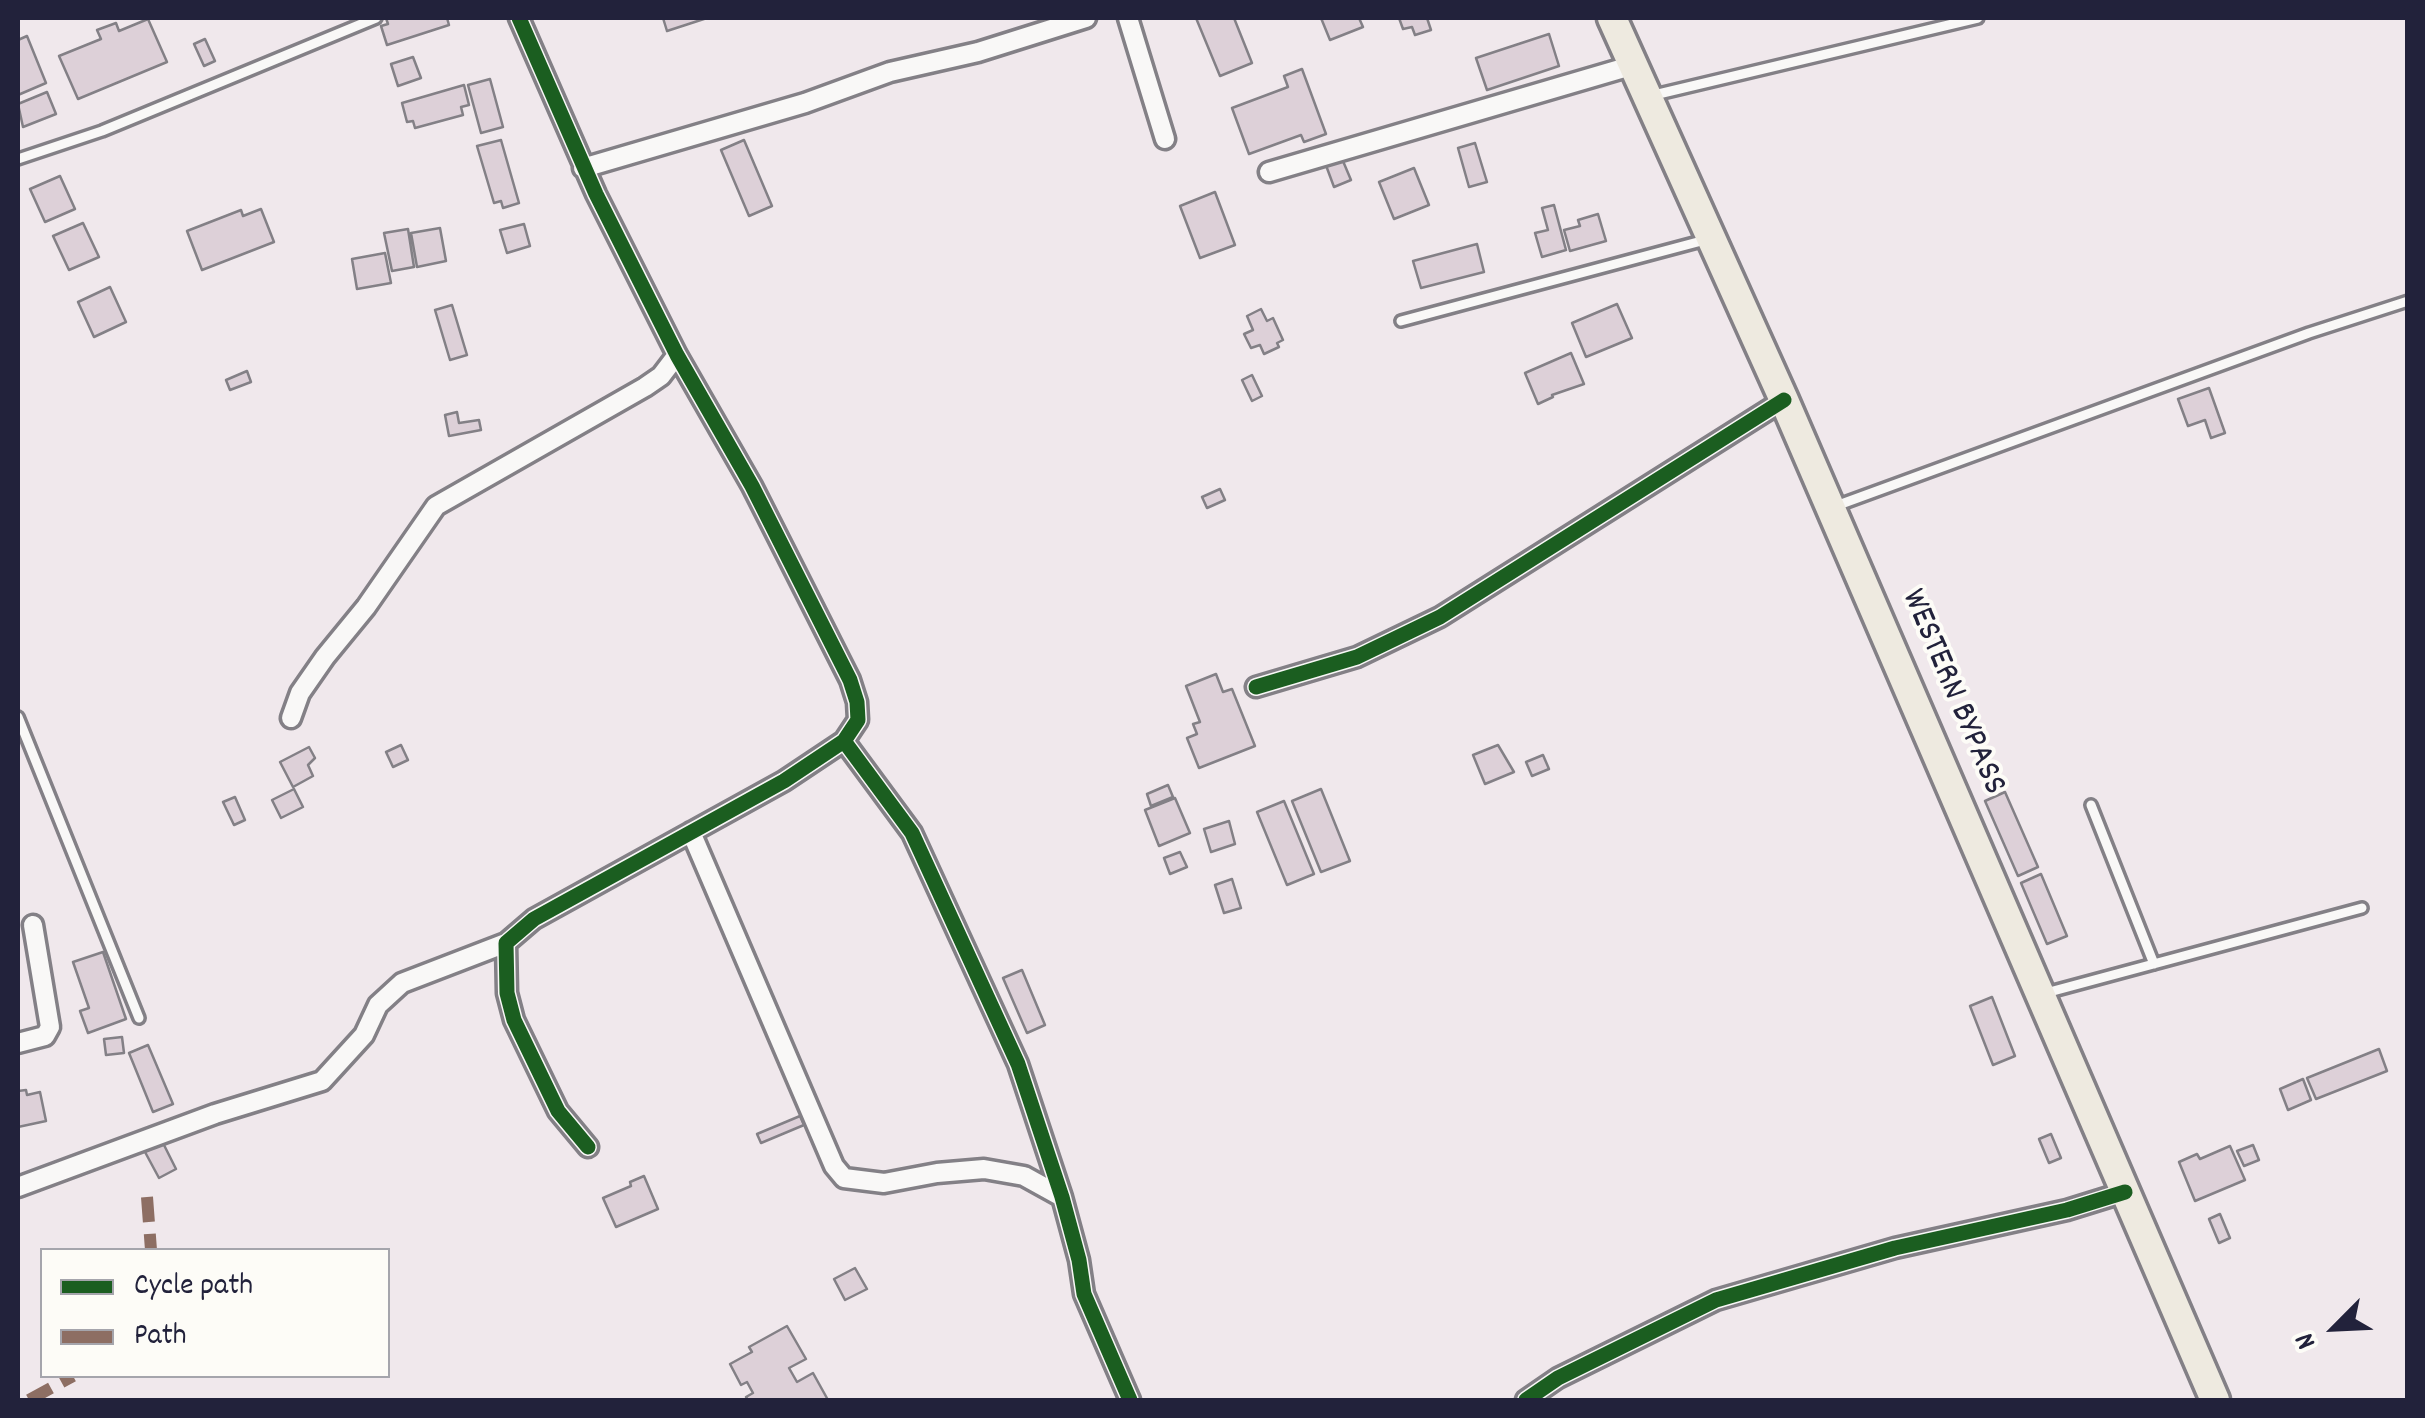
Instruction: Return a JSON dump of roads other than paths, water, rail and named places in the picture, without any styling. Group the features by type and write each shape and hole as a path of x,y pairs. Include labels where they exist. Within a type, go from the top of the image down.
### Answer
{"main road":[{"name":"WESTERN BYPASS","path":"1612,18 1784,400 2215,1400"}],"street":[{"path":"18,1188 215,1114 322,1080 357,1043 378,1005 402,982 506,942 534,920 784,781 844,741 858,720 850,680 752,486 677,356 583,168 518,18"},
{"path":"583,168 805,103 890,72 978,52 1086,18"},
{"path":"1128,18 1165,139"},
{"path":"1270,172 1634,66"},
{"path":"292,718 300,693 324,657 366,607 436,506 644,387 661,376 677,356"},
{"path":"1256,686 1357,657 1440,617 1784,400"},
{"path":"844,741 912,833 1018,1064 1062,1197 1084,1294 1130,1400"},
{"path":"691,832 834,1166 844,1178 884,1183 937,1172 984,1169 1024,1176 1062,1197"},
{"path":"18,1043 45,1036 50,1027 33,925"},
{"path":"506,942 507,993 514,1020 558,1111 588,1147"},
{"path":"1526,1400 1558,1378 1716,1300 1895,1248 2067,1210 2124,1192"}],"lane":[{"path":"18,159 102,131 376,18"},
{"path":"1647,96 1978,18"},
{"path":"1401,321 1711,238"},
{"path":"1830,508 2290,340 2408,301"},
{"path":"18,717 139,1018"},
{"path":"2091,805 2154,964"},
{"path":"2040,995 2362,908"}]}
